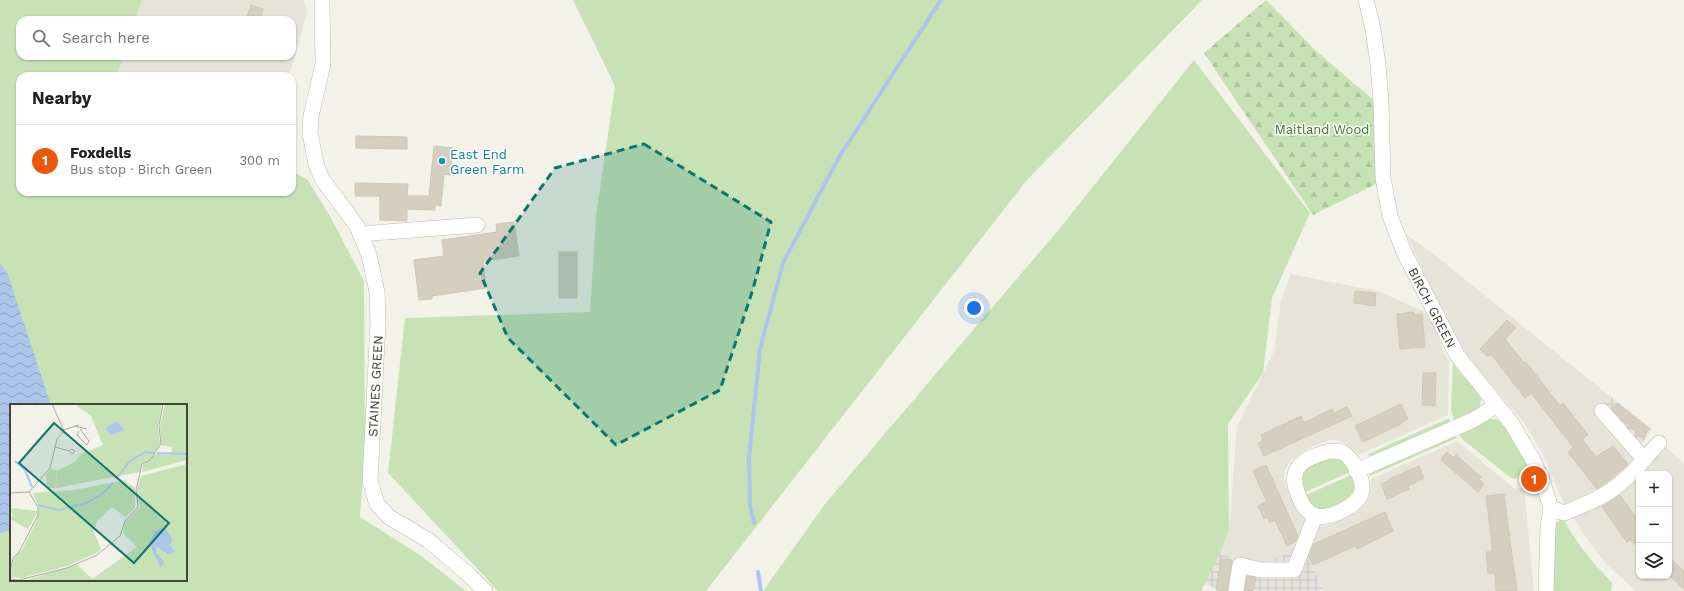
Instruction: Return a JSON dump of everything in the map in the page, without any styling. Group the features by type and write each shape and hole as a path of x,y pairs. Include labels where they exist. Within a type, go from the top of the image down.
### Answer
{"street":[{"name":"STAINES GREEN","path":"322,0 323,64 311,116 310,133 312,144 316,164 322,179 357,226 370,255 377,292 378,323 370,481 377,504 389,517 428,540 469,574 485,591"},
{"name":"BIRCH GREEN","path":"1366,0 1373,29 1378,64 1381,102 1382,178 1390,216 1404,252 1446,336 1471,375 1512,424 1533,460 1542,480 1551,508 1548,527 1546,591"},
{"path":"360,234 478,225"},
{"path":"1356,471 1471,421 1485,413 1496,404"},
{"path":"1602,411 1644,458"},
{"path":"1551,508 1564,513 1598,497 1622,482 1659,443"},
{"path":"1336,450 1351,460 1356,471 1362,488 1361,494 1355,503 1327,517 1315,516 1305,508 1295,488 1295,473 1299,465 1304,461 1322,453 1336,450"},
{"path":"1236,590 1240,565 1260,570 1294,570 1315,516"}],"highlighted area":[{"path":"644,144 771,222 753,289 720,390 616,445 508,338 480,273 555,168"}],"shaded area":[{"path":"142,0 304,0 307,12 296,51 296,16 136,16"},
{"path":"122,60 294,60 290,72 118,72"},
{"path":"1407,235 1431,252 1611,397 1595,410 1642,468 1663,444 1684,464 1684,591 1636,591 1607,565 1587,539 1563,501 1543,454 1524,423 1489,382 1471,366 1438,304"},
{"path":"1291,274 1378,291 1432,315 1442,348 1449,361 1448,415 1363,453 1359,454 1344,443 1336,440 1329,440 1309,448 1288,464 1284,479 1301,516 1305,521 1320,526 1329,525 1357,512 1367,501 1370,493 1371,479 1457,441 1515,489 1524,487 1534,591 1324,591 1302,547 1259,565 1220,554 1229,530 1237,426 1274,351 1281,300"},
{"path":"1611,397 1652,429 1633,456 1595,410"},
{"path":"1302,547 1324,591 1223,591 1204,584 1220,554 1259,565"}],"green space":[{"path":"0,0 142,0 136,16 16,16 16,60 122,60 118,72 16,72 16,196 296,196 296,173 308,180 331,218 364,281 365,448 360,517 420,555 466,591 0,591"},
{"path":"573,0 1202,0 1027,180 706,591 498,591 388,473 405,318 590,312 596,216 615,86"},
{"name":"Maitland Wood","path":"1266,0 1314,49 1377,103 1378,183 1313,215 1204,53"},
{"path":"1194,60 1310,213 1272,298 1263,373 1228,424 1229,530 1220,554 1201,591 763,591 825,504 1060,228"},
{"path":"1453,363 1481,397 1480,408 1454,423 1451,409"},
{"path":"1449,418 1451,424 1371,459 1368,454"},
{"path":"1492,419 1501,422 1508,430 1517,444 1534,480 1511,478 1462,439 1458,433"},
{"path":"1455,434 1457,438 1370,476 1369,473"},
{"path":"1337,456 1346,464 1350,472 1303,493 1299,478 1307,466"},
{"path":"1351,475 1356,490 1352,498 1326,511 1318,512 1304,496"},
{"path":"1563,517 1579,544 1612,583 1611,591 1552,591 1555,525"}],"water":[{"path":"0,264 7,272 51,404 10,404 10,530 0,533"}],"building":[{"path":"251,5 263,9 261,16 247,16"},
{"path":"356,136 407,137 407,149 356,148"},
{"path":"434,146 453,148 450,175 444,174 441,206 435,205 435,210 407,209 407,221 380,220 380,196 355,196 355,183 408,184 407,196 429,196"},
{"path":"514,222 519,256 483,261 486,288 432,296 432,299 419,300 414,260 444,256 442,240 497,232 496,224"},
{"path":"559,252 577,252 577,298 559,298"},
{"path":"1355,291 1376,293 1375,306 1354,303"},
{"path":"1414,312 1414,315 1422,314 1425,347 1400,349 1397,314"},
{"path":"1507,320 1516,328 1505,339 1524,363 1526,362 1560,406 1563,403 1588,435 1582,439 1596,457 1613,446 1628,464 1597,489 1568,452 1573,447 1531,393 1525,398 1491,354 1488,357 1480,349"},
{"path":"1423,373 1436,373 1435,406 1422,405"},
{"path":"1617,403 1649,429 1642,438 1612,409"},
{"path":"1401,404 1408,419 1400,423 1401,424 1363,442 1355,426"},
{"path":"1347,407 1352,416 1264,456 1258,443 1263,441 1261,435 1301,416 1304,423 1332,409 1334,413"},
{"path":"1447,452 1454,458 1456,455 1481,477 1479,479 1484,484 1478,492 1441,460"},
{"path":"1266,465 1298,536 1295,542 1287,546 1275,520 1270,523 1267,517 1264,519 1258,506 1267,502 1253,471"},
{"path":"1419,466 1424,478 1408,486 1409,489 1387,499 1381,484"},
{"path":"1504,494 1517,591 1496,591 1495,573 1488,574 1486,552 1492,552 1492,543 1486,496"},
{"path":"1620,495 1636,518 1636,545 1630,540 1627,542 1602,507"},
{"path":"1385,512 1393,531 1357,549 1355,546 1313,565 1309,556 1314,544"},
{"path":"1221,558 1232,560 1227,591 1216,590"},
{"path":"1672,560 1684,571 1684,589 1672,578"},
{"path":"1247,576 1256,578 1253,591 1245,591"}],"waterway":[{"path":"754,523 750,505 749,458 760,349 783,263 839,157 941,0"},
{"path":"758,572 761,591"}],"place":[{"name":"East End Green Farm","path":"442,161"},
{"name":"Foxdells","path":"1534,479"}]}
